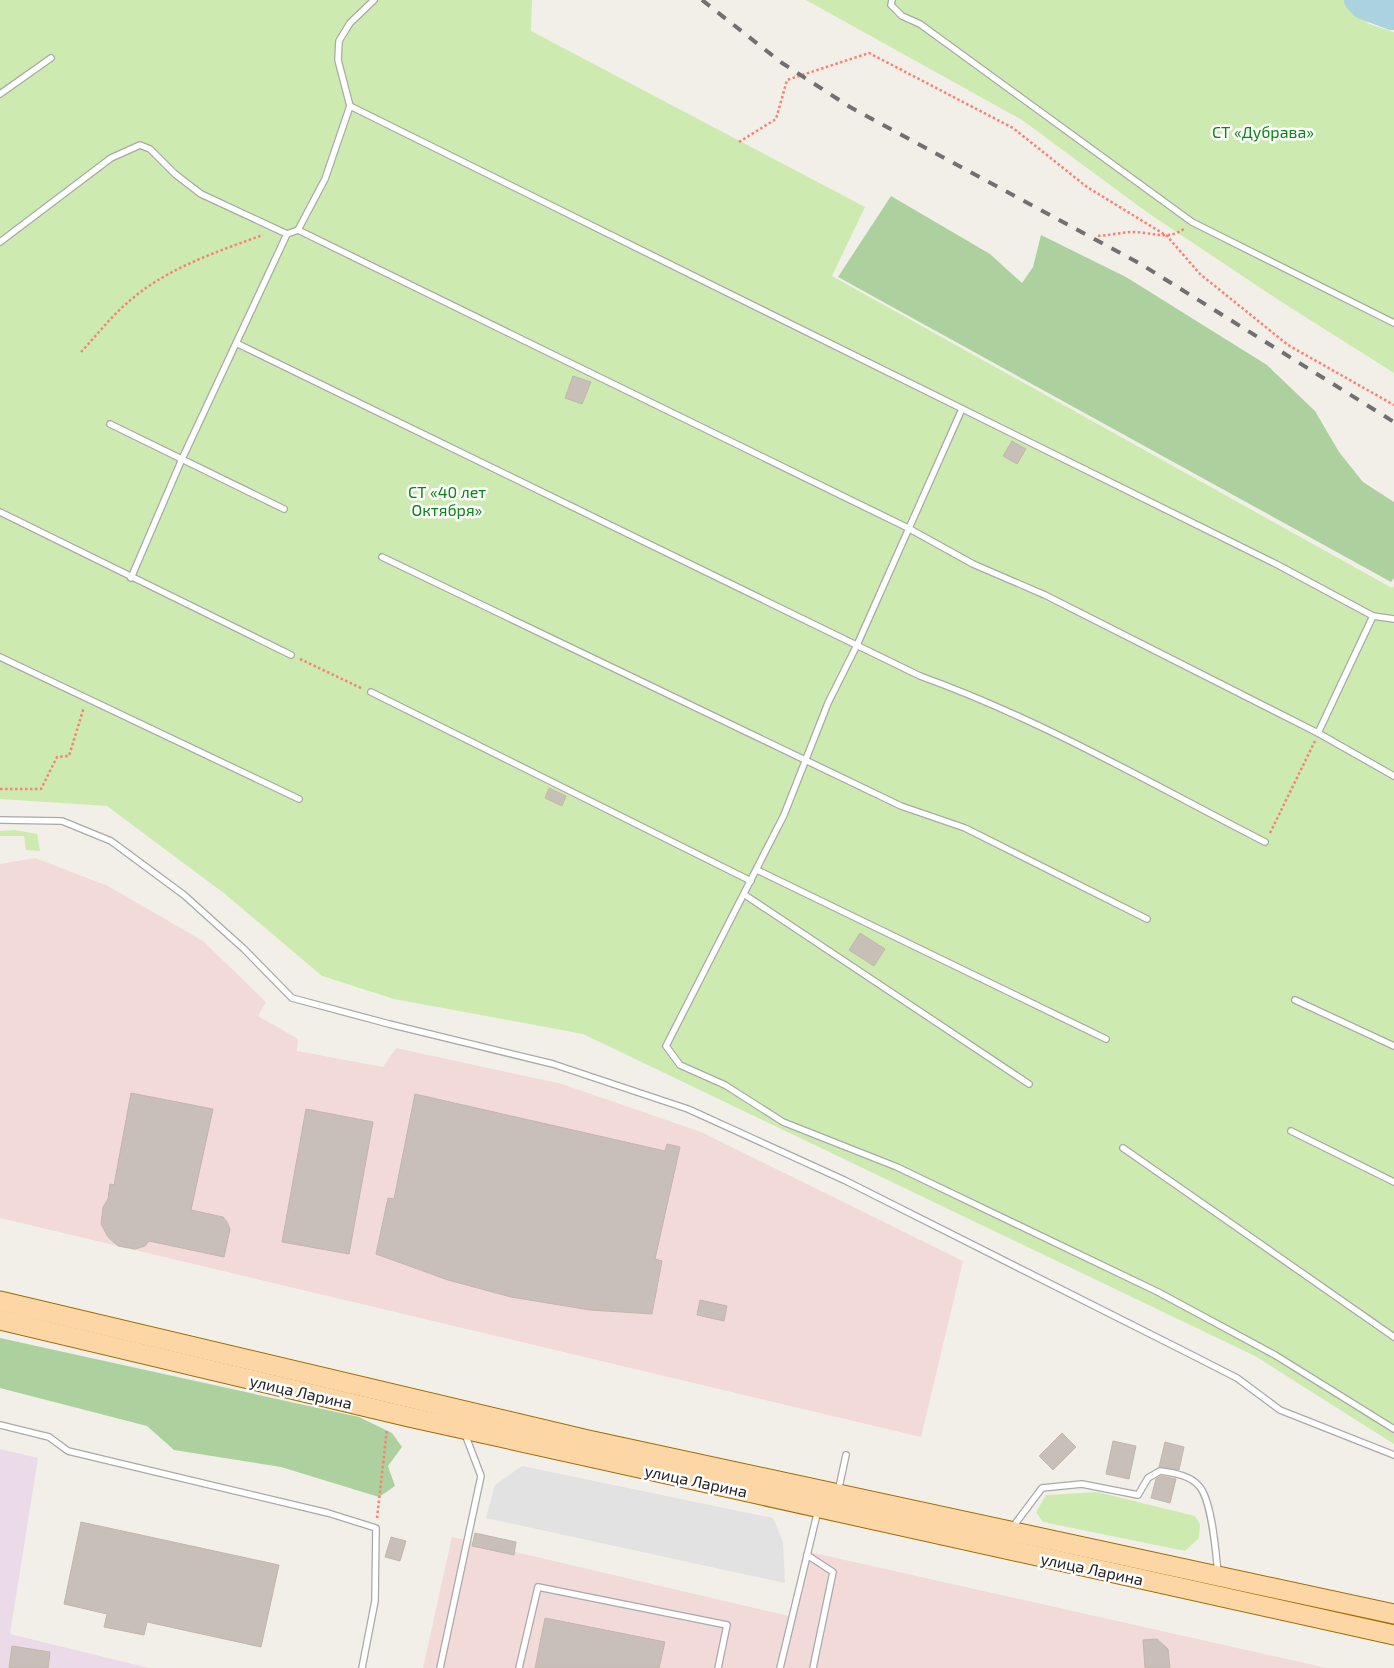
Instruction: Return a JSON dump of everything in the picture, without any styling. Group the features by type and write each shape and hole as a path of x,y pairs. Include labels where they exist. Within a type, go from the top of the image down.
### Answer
{"main road":[{"name":"улица Ларина","path":"0,1301 588,1440 1219,1578 1239,1592 1316,1618 1394,1635"},
{"name":"улица Ларина","path":"0,1320 390,1413 818,1508 1239,1592 1320,1599 1394,1614"}],"lane":[{"path":"131,578 182,459 287,234 298,230 325,179 350,106 338,60 339,42 350,23 374,0"},
{"path":"892,0 891,5 902,16 920,24 1192,222 1394,323"},
{"path":"0,94 51,58"},
{"path":"350,106 1278,565 1373,616 1394,619"},
{"path":"0,242 111,158 140,145 150,149 175,174 201,194 287,234"},
{"path":"298,230 908,528 973,564 1045,595 1318,733 1394,776"},
{"path":"236,343 920,676 976,696 1265,842"},
{"path":"962,410 857,645 828,703 784,815 666,1046 680,1065 725,1085 783,1122 897,1167 1158,1292 1275,1355 1394,1429"},
{"path":"110,424 284,508"},
{"path":"0,512 291,655"},
{"path":"382,557 901,806 965,828 1147,919"},
{"path":"1318,733 1373,616"},
{"path":"0,657 299,800"},
{"path":"372,692 751,882"},
{"path":"0,820 62,821 111,841 184,894 244,949 292,998 553,1064 688,1109 844,1180 1190,1354 1237,1378 1280,1410 1394,1456"},
{"path":"757,870 1106,1039"},
{"path":"745,894 1028,1084"},
{"path":"1295,1000 1394,1046"},
{"path":"1291,1131 1394,1182"},
{"path":"1124,1148 1394,1337"},
{"path":"0,1426 49,1437 68,1451 328,1513 376,1528 376,1601 362,1668"},
{"path":"440,1668 481,1476 464,1430"},
{"path":"837,1494 846,1455"},
{"path":"1009,1532 1042,1488 1082,1484 1138,1495 1148,1478 1160,1471 1180,1474 1200,1486 1213,1524 1219,1578"},
{"path":"780,1668 818,1508"},
{"path":"807,1555 833,1572 813,1668"},
{"path":"519,1668 538,1587 728,1625 718,1668"}],"path":[{"path":"739,142 776,118 787,80 869,53 1013,128 1087,187 1167,236 1200,274 1288,345 1394,405"},
{"path":"1098,236 1131,232 1167,236 1179,233 1192,222"},
{"path":"81,352 126,303 170,273 199,258 266,234 273,227"},
{"path":"291,655 372,692"},
{"path":"0,789 41,789 57,758 69,756 86,698"},
{"path":"1265,842 1318,733"},
{"path":"376,1528 390,1413"}],"shaded area":[{"path":"35,858 108,886 203,941 266,1002 258,1016 298,1039 297,1051 383,1067 396,1048 562,1084 701,1132 963,1261 921,1437 0,1218 0,864"},
{"path":"0,1449 38,1458 10,1634 149,1668 0,1668"},
{"path":"522,1466 773,1518 783,1542 785,1583 486,1518 495,1485"},
{"path":"452,1537 793,1617 805,1551 1327,1668 423,1668"}],"green space":[{"name":"СТ «40 лет Октября»","path":"0,0 532,0 531,31 865,207 832,276 1392,588 1394,586 1394,1444 1255,1356 583,1034 394,999 322,976 225,894 107,806 0,799"},
{"name":"СТ «Дубрава»","path":"806,0 1347,0 1369,24 1394,32 1394,373 1280,301 1148,213 1022,120"},
{"path":"891,196 990,254 1022,283 1033,267 1041,235 1126,277 1267,365 1315,411 1339,452 1363,482 1394,502 1394,578 1391,582 838,277"},
{"path":"15,830 37,834 40,851 26,850 24,836 0,836 0,831"},
{"path":"0,1338 359,1417 392,1433 402,1447 388,1466 395,1486 379,1497 281,1467 174,1450 147,1426 0,1388"},
{"path":"1097,1492 1195,1516 1200,1524 1199,1538 1185,1551 1043,1522 1036,1512 1046,1495"}],"building":[{"path":"573,376 591,382 582,404 565,398"},
{"path":"1012,441 1026,449 1017,464 1003,456"},
{"path":"549,788 566,796 562,806 545,798"},
{"path":"860,933 885,949 874,966 849,950"},
{"path":"131,1093 213,1109 191,1210 223,1217 227,1222 230,1229 224,1257 149,1241 145,1246 135,1249 118,1246 108,1237 101,1224 103,1207 108,1199 110,1184 114,1185"},
{"path":"415,1094 665,1151 667,1144 680,1147 655,1259 662,1261 652,1314 590,1310 511,1297 448,1280 376,1254 388,1198 394,1199"},
{"path":"306,1109 373,1122 349,1254 282,1242"},
{"path":"700,1300 727,1306 724,1321 697,1315"},
{"path":"1062,1433 1076,1447 1053,1470 1039,1456"},
{"path":"1113,1441 1136,1446 1129,1479 1106,1474"},
{"path":"1165,1442 1184,1447 1179,1470 1159,1467"},
{"path":"1161,1476 1176,1479 1170,1503 1151,1498 1156,1479"},
{"path":"81,1522 279,1565 261,1647 147,1622 144,1635 104,1627 107,1614 64,1604"},
{"path":"475,1533 516,1542 514,1555 472,1546"},
{"path":"391,1537 406,1541 400,1561 385,1557"},
{"path":"545,1618 665,1642 659,1668 535,1668"},
{"path":"1157,1639 1168,1649 1170,1668 1145,1668 1143,1640"},
{"path":"12,1646 50,1652 48,1668 9,1668"}],"waterway":[{"path":"1357,0 1363,6 1392,17 1391,0"}],"railway":[{"path":"702,0 782,63 850,107 1139,263 1394,422"}]}
